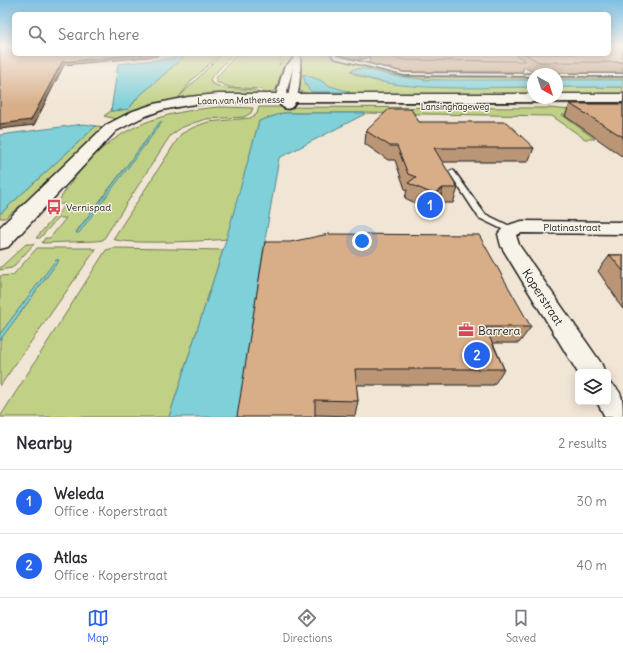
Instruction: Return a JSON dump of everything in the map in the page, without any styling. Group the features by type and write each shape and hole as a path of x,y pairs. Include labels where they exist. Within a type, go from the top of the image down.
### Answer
{"street":[{"path":"287,101 288,68 290,65"},
{"path":"287,101 298,65"},
{"name":"Lansinghageweg","path":"287,101 623,98"},
{"name":"Lansinghageweg","path":"287,101 623,106"},
{"name":"Laan van Mathenesse","path":"0,241 103,138 136,122 168,112 211,106 287,101"},
{"name":"Platinastraat","path":"516,229 623,228"},
{"name":"Koperstraat","path":"516,229 507,234 510,246 590,369"},
{"path":"611,401 621,417"}],"lane":[{"path":"367,65 404,74 527,75"},
{"path":"563,75 623,75"},
{"path":"452,172 482,216 516,229"}],"green space":[{"path":"174,65 208,65 193,79 179,97 211,65 222,65 210,79 211,83 223,88 254,90 258,92 257,97 213,97 123,118 116,119 104,116 111,111 129,109 137,98"},
{"path":"227,65 287,65 281,73 276,90 263,96 263,91 260,89 229,87 216,82 216,78"},
{"path":"300,65 359,65 395,75 414,77 527,78 527,80 429,80 395,76 360,68 350,71 364,78 410,85 437,87 527,87 527,96 312,95 302,92 298,88"},
{"path":"563,78 623,78 623,80 563,80"},
{"path":"563,87 623,87 623,96 563,96"},
{"path":"319,100 527,101 527,104 315,103"},
{"path":"563,101 623,101 623,104 563,104"},
{"path":"220,107 253,108 251,113 244,117 206,119 181,128 170,136 103,240 42,243 45,238 50,238 66,218 58,218 40,238 36,238 66,204 57,204 72,181 89,161 106,145 145,123 168,115","holes":["160,122 162,122 79,232 76,232"]},
{"path":"259,107 549,108 623,115 562,115 595,139 585,139 552,116 283,113 259,121 227,239 133,242 113,239 181,134 208,122 250,118 257,114"},
{"path":"96,126 107,127 46,185 5,218 0,218 0,214"},
{"path":"26,244 34,244 12,268 0,270 0,268"},
{"path":"37,248 96,249 0,386 0,340 59,260 56,260 0,334 0,276 13,275"},
{"path":"114,248 223,250 169,417 0,417 106,250"}],"water":[{"path":"118,65 174,65 137,98 129,109 111,111"},
{"path":"354,69 365,69 394,76 427,80 527,80 527,87 439,88 413,86 389,83 368,78 351,71"},
{"path":"303,74 320,80 327,85 350,92 312,92 306,86"},
{"path":"563,80 623,80 623,87 563,87"},
{"path":"283,113 365,114 279,158 238,417 169,417 223,250 259,121"},
{"path":"160,122 162,122 79,233 76,233"},
{"path":"84,124 96,126 0,214 0,135"},
{"path":"56,260 59,260 0,340 0,334"}],"building":[{"path":"0,65 60,65 31,120 0,124"},
{"path":"570,104 623,104 623,137"},
{"path":"389,109 411,109 419,122 506,122 534,148 434,148 458,188 443,188 433,194 408,183 416,177 408,174 397,146 390,146 366,131"},
{"path":"329,234 479,235 531,327 485,327 504,369 355,369 358,401 315,400 315,417 237,417 265,242 290,242"},
{"path":"610,255 623,255 623,271"}],"place":[{"name":"Weleda","path":"430,205"},
{"name":"Vernispad","path":"54,207"},
{"name":"Barrera","path":"466,330"},
{"name":"Atlas","path":"477,355"}]}
